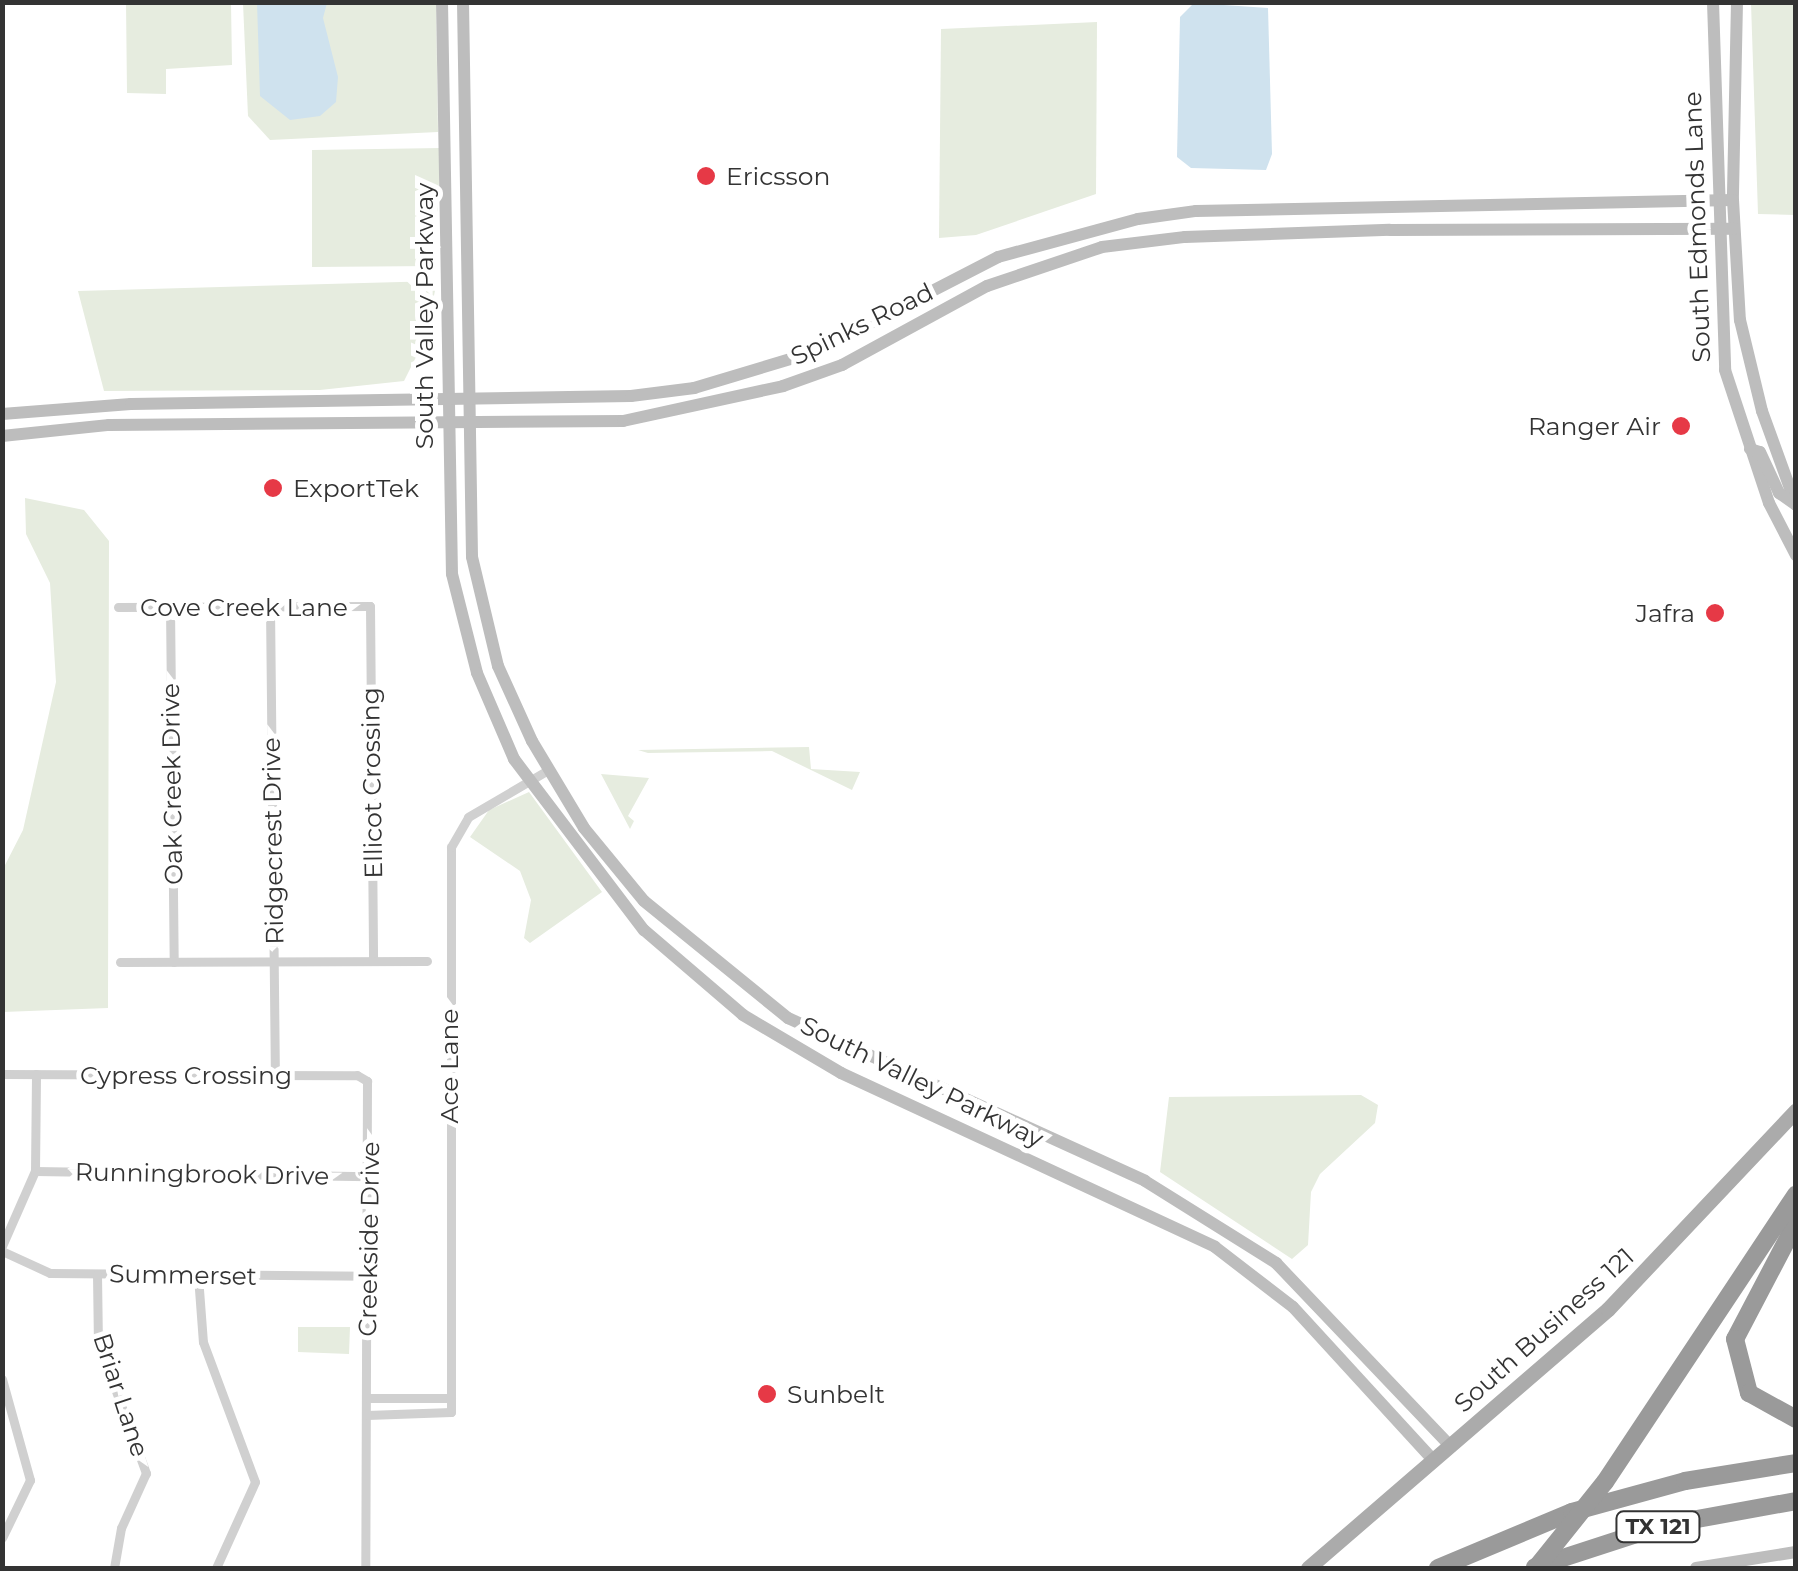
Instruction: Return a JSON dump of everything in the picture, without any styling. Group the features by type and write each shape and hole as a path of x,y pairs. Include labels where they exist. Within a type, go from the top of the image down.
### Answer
{"highway":[{"path":"1533,1568 1606,1482 1796,1195"},
{"path":"1796,1223 1739,1322 1735,1358 1761,1406 1796,1420"},
{"name":"TX 121","path":"1438,1568 1572,1512 1685,1482 1796,1463"},
{"name":"TX 121","path":"1533,1568 1664,1526 1794,1502"}],"main road":[{"name":"South Valley Parkway","path":"442,2 448,525 463,623 497,724 529,780 601,881 708,987 841,1073 1216,1247 1265,1283 1434,1461"},
{"name":"South Valley Parkway","path":"463,2 468,528 479,595 498,666 548,770 584,828 644,901 721,969 788,1018 852,1052 1145,1180 1276,1263 1450,1446"},
{"name":"South Edmonds Lane","path":"1713,2 1715,201 1725,370 1750,448 1796,555"},
{"name":"South Edmonds Lane","path":"1736,2 1733,200 1745,345 1795,505"},
{"path":"445,143 467,142"},
{"name":"Spinks Road","path":"2,414 178,403 560,401 694,388 814,352 998,257 1096,229 1196,211 1733,200"},
{"path":"1096,229 1102,248"},
{"name":"Spinks Road","path":"2,436 178,425 468,426 623,421 734,400 842,365 987,286 1102,248 1306,233 1734,229"},
{"path":"908,302 920,323"},
{"path":"178,403 178,425"},
{"path":"1750,448 1760,452 1779,493 1795,505"},
{"path":"708,987 721,969"},
{"name":"South Business 121","path":"1308,1568 1632,1286 1796,1110"},
{"path":"1132,1206 1145,1180"},
{"path":"1696,1568 1796,1552"}],"street":[{"name":"Oak Creek Drive","path":"170,606 174,962"},
{"name":"Ridgecrest Drive","path":"270,606 276,1076"},
{"name":"Cove Creek Lane","path":"118,607 370,606"},
{"name":"Ellicot Crossing","path":"370,606 374,960"},
{"name":"Ace Lane","path":"366,1415 451,1412 451,846 468,817 548,770"},
{"path":"120,962 427,961"},
{"name":"Cypress Crossing","path":"2,1074 357,1075 367,1081"},
{"path":"2,1248 35,1171 36,1074"},
{"name":"Creekside Drive","path":"365,1568 370,1176 367,1081"},
{"name":"Runningbrook Drive","path":"35,1171 370,1176"},
{"name":"Summerset","path":"2,1248 50,1273 368,1276"},
{"name":"Briar Lane","path":"97,1274 98,1342 146,1473 121,1528 114,1568"},
{"path":"198,1276 203,1342 256,1482 216,1568"},
{"path":"2,1380 30,1480 2,1538"},
{"path":"366,1398 451,1398"}],"shaded area":[{"path":"126,3 231,3 232,65 166,69 166,94 127,93"},
{"path":"243,3 436,3 438,132 270,140 248,116"},
{"path":"1751,3 1795,3 1795,215 1758,214"},
{"path":"1097,22 1096,194 976,235 939,238 941,29"},
{"path":"441,148 434,266 312,267 312,150"},
{"path":"437,281 425,339 404,381 320,390 104,391 78,291"},
{"path":"25,498 84,510 109,541 108,1008 3,1012 3,869 23,830 56,682 50,583 26,534"},
{"path":"809,747 811,769 860,772 852,790 772,751 638,750"},
{"path":"601,774 649,778 628,816 634,821 630,829"},
{"path":"529,792 602,892 530,943 524,938 531,900 520,871 470,837 489,810"},
{"path":"1361,1095 1378,1105 1375,1123 1320,1174 1311,1192 1308,1245 1292,1259 1160,1172 1169,1097"},
{"path":"298,1327 350,1327 349,1354 298,1352"}],"water":[{"path":"257,3 327,3 323,18 338,77 336,102 320,116 290,120 260,96"},
{"path":"1194,3 1268,8 1272,154 1266,170 1191,168 1177,157 1180,17"}],"place":[{"name":"Ericsson","path":"706,176"},
{"name":"Ranger Air","path":"1681,426"},
{"name":"ExportTek","path":"273,488"},
{"name":"Jafra","path":"1715,613"},
{"name":"Sunbelt","path":"767,1394"}]}
